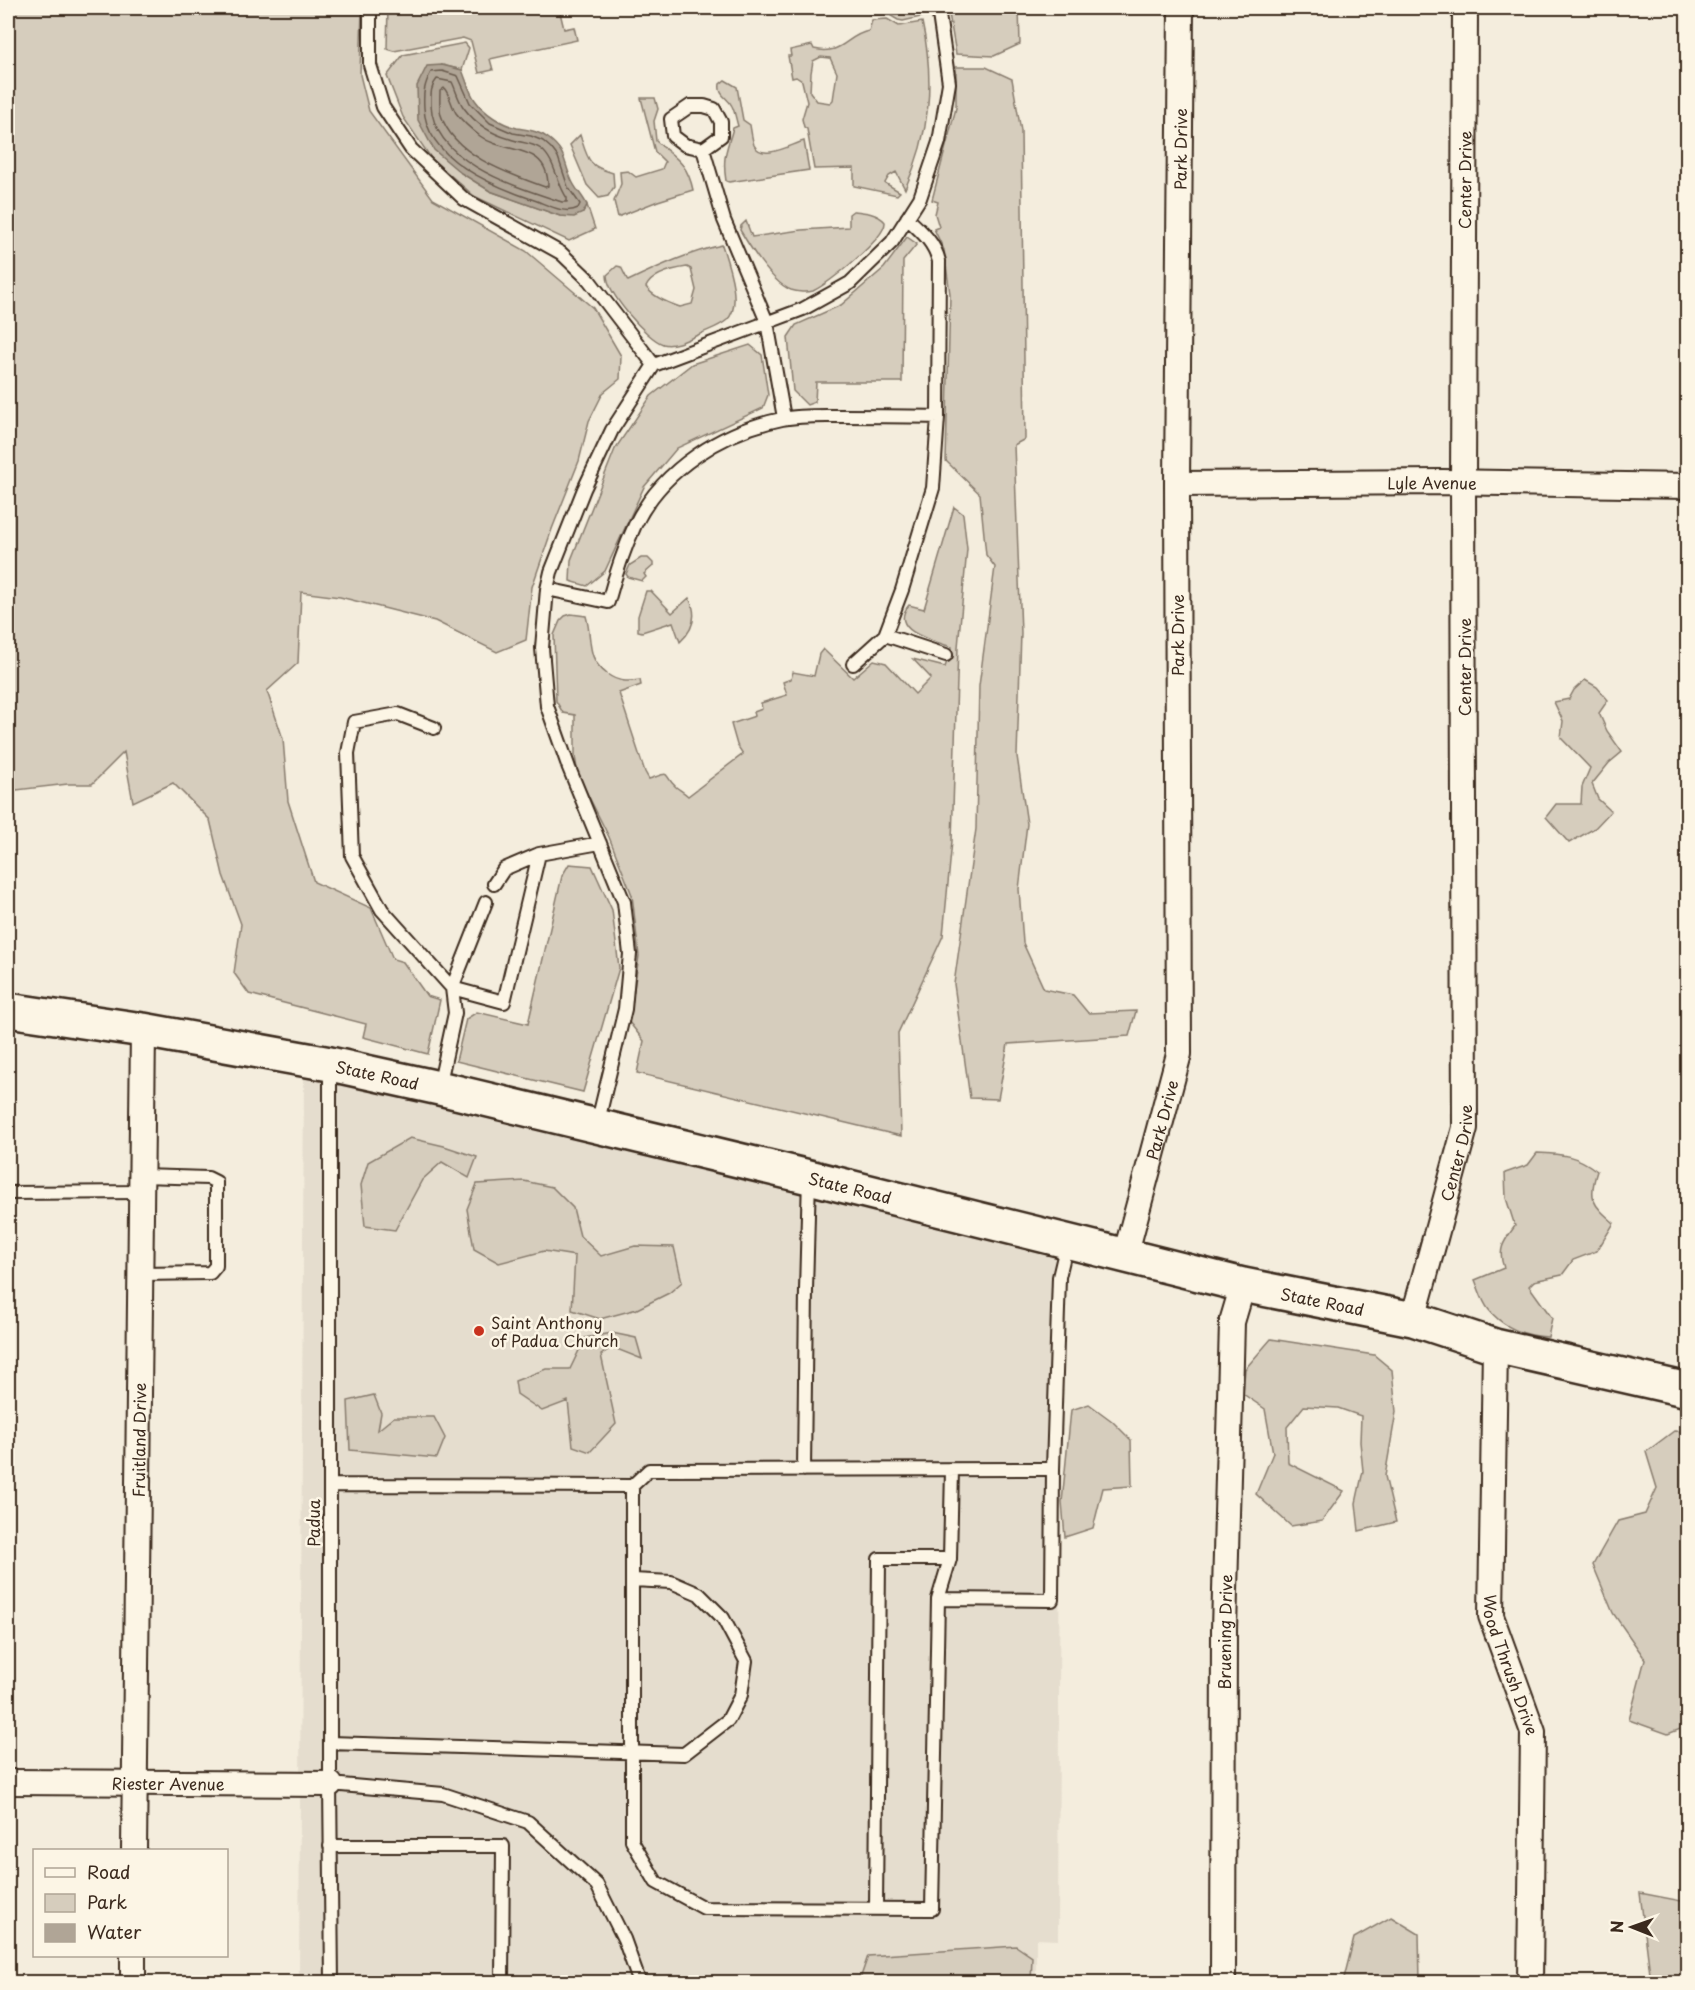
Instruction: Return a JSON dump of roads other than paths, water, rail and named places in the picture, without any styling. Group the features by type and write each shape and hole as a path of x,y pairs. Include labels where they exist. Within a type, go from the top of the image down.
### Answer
{"main road":[{"name":"State Road","path":"8,1010 143,1030 438,1088 1243,1285 1413,1319 1494,1346 1688,1390"}],"street":[{"name":"Park Drive","path":"1125,1256 1179,1054 1177,484 1181,8"},
{"name":"Center Drive","path":"1413,1319 1465,1128 1464,8"},
{"name":"Lyle Avenue","path":"1177,484 1463,483 1688,486"},
{"name":"Fruitland Drive","path":"134,1849 143,1030"},
{"name":"Bruening Drive","path":"1223,1983 1224,1630 1232,1322 1243,1285"},
{"name":"Wood Thrush Drive","path":"1494,1346 1491,1616 1533,1732 1530,1983"},
{"name":"Riester Avenue","path":"8,1782 330,1784"},
{"path":"133,1957 133,1983"}],"lane":[{"path":"370,8 370,66 383,106 411,149 464,199 561,254 589,280 654,365"},
{"path":"597,1126 625,1010 630,954 624,902 568,768 547,706 542,648 547,589 551,573 584,489 612,430 654,365 803,309 850,283 892,242 920,198 939,142 949,83 938,8"},
{"path":"703,149 724,220 767,322 783,418"},
{"path":"853,664 885,635 902,590 933,488 938,417 939,261 931,241 908,218"},
{"path":"547,589 608,602 636,523 670,475 712,446 743,430 783,418 938,417"},
{"path":"885,635 946,655"},
{"path":"434,728 398,714 354,722 348,753 352,856 382,910 452,988 504,1002 539,854"},
{"path":"494,884 504,869 539,854 600,843"},
{"path":"438,1088 455,1013 452,988 486,902"},
{"name":"Padua","path":"330,1065 332,1983"},
{"path":"804,1470 809,1177"},
{"path":"8,1193 208,1178 216,1182 216,1266 210,1273 141,1274"},
{"path":"938,1599 1052,1600 1053,1469 1059,1277 1067,1241"},
{"path":"952,1470 950,1559 938,1599 932,1909 704,1908 656,1882 632,1841 633,1486 649,1470 1053,1469"},
{"path":"330,1485 633,1486"},
{"path":"876,1909 879,1559 950,1559"},
{"path":"330,1743 684,1754 728,1720 741,1695 746,1661 723,1618 699,1594 671,1582 633,1580"},
{"path":"330,1784 443,1794 528,1822 597,1885 624,1939 638,1983"},
{"path":"330,1846 503,1846 502,1983"}],"water":[{"path":"442,65 462,70 475,100 494,118 511,126 541,134 554,143 562,153 569,174 587,205 583,213 574,217 560,216 490,191 461,173 434,150 418,120 417,86 427,66"}],"place":[{"name":"Saint Anthony of Padua Church","path":"479,1331"}]}
